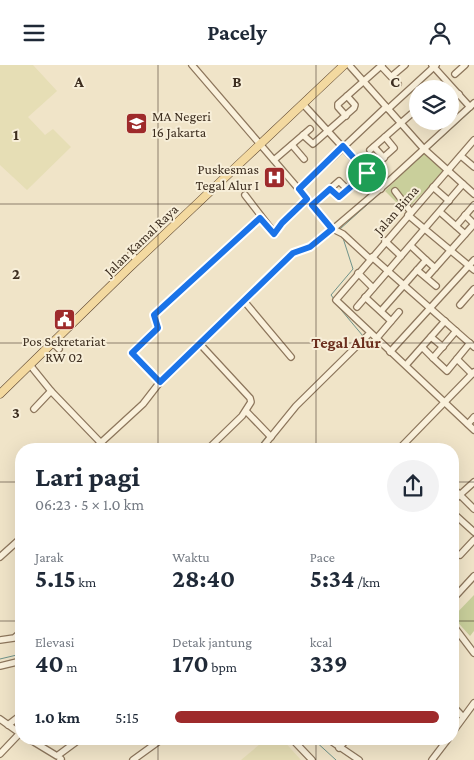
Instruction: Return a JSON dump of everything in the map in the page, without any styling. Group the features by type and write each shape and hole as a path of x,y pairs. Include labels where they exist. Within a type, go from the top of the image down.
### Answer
{"main road":[{"name":"Jalan Kamal Raya","path":"0,394 30,365 56,346 134,257 260,145 344,65"}],"street":[{"path":"192,65 332,229 341,233 387,270 404,285 413,298 430,308 472,345 456,359 447,371 423,348"},
{"path":"349,65 426,150 474,194"},
{"path":"346,116 338,106 347,95 382,65 398,84"},
{"path":"392,76 403,65"},
{"path":"455,74 465,65"},
{"path":"299,189 343,146 434,66 446,80"},
{"path":"30,365 51,391 100,442 143,405 160,382 293,253 310,247 426,150 472,105 459,94"},
{"path":"304,135 312,145 346,116 355,107 347,95"},
{"path":"303,104 381,189"},
{"path":"384,158 372,149 409,116"},
{"path":"274,161 310,129"},
{"path":"330,189 338,198 384,158 394,148 385,137"},
{"name":"Jalan Bima","path":"370,333 336,298 474,140"},
{"path":"292,145 304,159"},
{"path":"461,156 474,167"},
{"path":"312,205 340,181 348,190"},
{"path":"357,307 387,270 411,246 463,185"},
{"path":"433,187 449,201"},
{"path":"395,191 410,213 472,268"},
{"path":"245,195 260,218 274,234 282,223 307,199"},
{"path":"456,226 474,205"},
{"path":"440,212 465,234"},
{"path":"427,277 474,224 465,215"},
{"path":"160,382 132,353 158,328 154,315 260,218"},
{"path":"385,241 402,256"},
{"path":"411,246 435,268"},
{"path":"381,311 426,260"},
{"path":"390,352 430,308 472,268 474,260"},
{"path":"417,270 436,286"},
{"path":"358,273 373,288"},
{"path":"460,305 474,289"},
{"path":"468,296 474,301"},
{"path":"365,297 391,321"},
{"path":"244,301 291,357"},
{"path":"376,339 399,312"},
{"path":"406,365 445,321"},
{"path":"433,358 456,331"},
{"path":"264,443 269,435 296,406 370,333 474,430"},
{"path":"432,337 443,347"},
{"path":"200,344 250,398 251,405 214,443"},
{"path":"405,443 473,373 456,359"},
{"path":"34,409 51,391"},
{"path":"246,411 269,435"},
{"path":"468,424 474,417"},
{"path":"474,483 460,495 474,509"},
{"path":"459,518 474,532"},
{"path":"460,555 474,540"},
{"path":"0,557 15,543"},
{"path":"459,593 474,576"},
{"path":"459,633 474,653"},
{"path":"0,640 15,637"},
{"path":"0,666 15,662"},
{"path":"459,723 474,703"},
{"path":"459,713 463,717"},
{"path":"0,719 15,729"},
{"path":"8,725 15,720"},
{"path":"0,754 15,739"},
{"path":"38,745 60,759 74,745"},
{"path":"133,760 150,745"},
{"path":"298,745 312,760"},
{"path":"335,745 360,760"},
{"path":"432,760 443,745"}],"shaded area":[{"path":"0,65 33,65 57,91 28,117 45,135 53,129 71,147 27,190 0,165"},
{"path":"259,745 287,745 301,760 241,760"}],"green space":[{"path":"425,151 445,171 405,211 385,191"},
{"path":"474,595 474,631 470,636 459,624 459,611"}],"waterway":[{"path":"429,149 474,108"},
{"path":"340,229 426,152"},
{"path":"334,299 331,295 353,269 343,238"},
{"path":"337,305 363,336"},
{"path":"270,433 280,421"},
{"path":"261,443 267,436"},
{"path":"0,659 15,655"},
{"path":"320,745 336,760"}],"place":[{"name":"MA Negeri 16 Jakarta","path":"136,124"},
{"name":"Puskesmas Tegal Alur I","path":"275,177"},
{"name":"Pos Sekretariat RW 02","path":"64,319"}],"district":[{"name":"Tegal Alur","path":"346,342"}],"route":[{"path":"343,146 367,173 338,198 330,189 312,205 332,229 310,247 293,253 160,382 132,353 158,328 154,315 260,218 274,234 282,223 307,199 299,189 343,146"}]}
